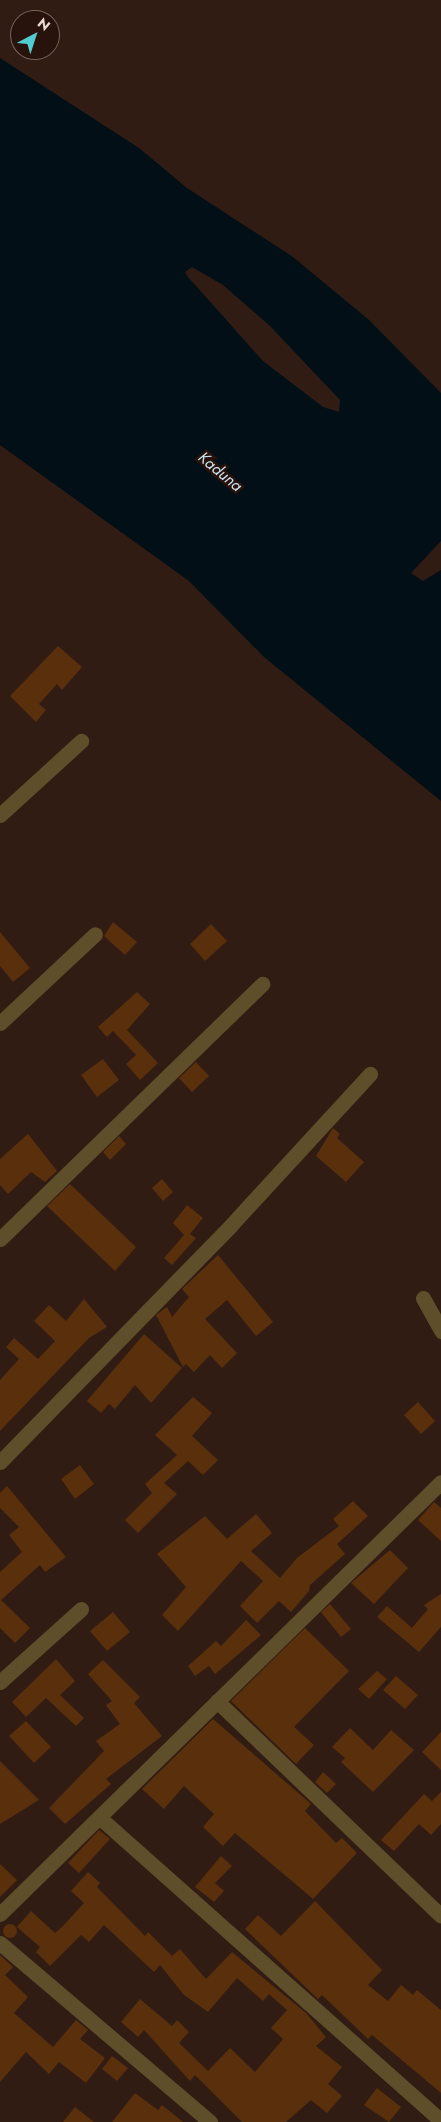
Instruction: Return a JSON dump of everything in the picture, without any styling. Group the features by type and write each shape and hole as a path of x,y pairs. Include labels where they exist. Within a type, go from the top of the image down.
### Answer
{"street":[{"path":"0,815 81,741"},
{"path":"0,1023 95,934"},
{"path":"0,1239 262,984"},
{"path":"0,1462 232,1224 370,1074"},
{"path":"423,1298 441,1331"},
{"path":"0,1914 441,1482"},
{"path":"0,1682 81,1609"},
{"path":"217,1701 441,1916"},
{"path":"99,1817 441,2121"},
{"path":"0,1943 210,2122"}],"water":[{"name":"Kaduna","path":"0,58 139,148 187,188 293,257 369,320 441,393 441,541 411,573 423,581 441,570 441,801 264,657 189,581 0,445","holes":["192,267 223,285 270,326 340,400 339,412 323,407 263,361 185,272"]}],"building":[{"path":"58,646 82,667 62,690 57,684 39,704 46,710 36,722 10,696"},
{"path":"113,922 137,942 125,955 104,936"},
{"path":"211,924 227,941 205,961 190,944"},
{"path":"0,932 30,968 13,982 0,966"},
{"path":"137,992 150,1004 127,1030 158,1063 140,1080 126,1064 136,1055 113,1031 107,1037 98,1027"},
{"path":"103,1059 119,1080 97,1097 81,1075"},
{"path":"196,1062 209,1076 192,1092 179,1078"},
{"path":"333,1128 340,1134 337,1138 364,1162 346,1182 316,1156"},
{"path":"28,1134 57,1171 45,1182 31,1172 8,1194 0,1185 0,1159"},
{"path":"119,1136 126,1144 110,1160 103,1152"},
{"path":"162,1179 173,1192 163,1201 152,1188"},
{"path":"70,1184 136,1247 115,1271 47,1206"},
{"path":"187,1205 203,1218 190,1234 196,1238 172,1265 164,1258 184,1235 173,1223"},
{"path":"218,1255 273,1322 256,1336 227,1300 205,1319 237,1353 222,1368 210,1355 194,1372 186,1364 183,1367 156,1315 167,1307 172,1317 189,1297 182,1289"},
{"path":"84,1299 107,1327 89,1338 0,1431 0,1380 19,1359 6,1347 14,1338 38,1359 55,1341 34,1321 49,1305 66,1321"},
{"path":"144,1334 182,1368 151,1403 135,1385 115,1409 109,1404 101,1413 87,1401"},
{"path":"193,1397 212,1413 192,1436 218,1460 203,1475 188,1461 164,1483 177,1494 138,1533 125,1520 152,1493 145,1484 177,1455 155,1435"},
{"path":"418,1402 435,1421 421,1434 404,1415"},
{"path":"80,1465 94,1484 75,1499 61,1479"},
{"path":"7,1486 66,1557 45,1572 40,1565 1,1600 30,1628 15,1643 0,1628 0,1572 22,1552 9,1535 19,1527 0,1508 0,1493"},
{"path":"353,1501 368,1516 337,1544 345,1554 310,1585 309,1591 291,1612 279,1601 257,1623 240,1606 263,1581 241,1561 178,1631 162,1615 186,1587 157,1554 205,1516 227,1539 256,1514 272,1533 251,1551 280,1578 297,1558 339,1526 333,1519"},
{"path":"434,1502 441,1508 441,1541 418,1520"},
{"path":"390,1550 408,1568 374,1604 351,1583"},
{"path":"441,1594 441,1627 419,1652 377,1617 387,1606 412,1628 428,1609 424,1605"},
{"path":"330,1604 351,1629 341,1637 321,1612"},
{"path":"113,1612 130,1632 107,1651 90,1631"},
{"path":"246,1620 261,1635 215,1674 209,1666 195,1676 188,1666 216,1641 221,1646"},
{"path":"305,1628 349,1671 294,1727 314,1745 296,1764 231,1701"},
{"path":"56,1659 75,1681 60,1695 84,1718 76,1726 46,1698 26,1717 12,1702"},
{"path":"103,1660 140,1697 134,1703 162,1736 106,1779 111,1784 65,1824 49,1808 104,1751 96,1741 120,1724 106,1705 112,1701 88,1674"},
{"path":"377,1671 387,1679 369,1699 358,1689"},
{"path":"396,1676 418,1695 405,1709 383,1690"},
{"path":"213,1719 311,1804 305,1811 336,1843 342,1838 357,1853 313,1899 235,1833 223,1846 203,1827 214,1814 184,1786 164,1809 142,1789"},
{"path":"26,1721 51,1747 34,1763 9,1736"},
{"path":"350,1728 373,1750 391,1730 414,1750 373,1792 341,1762 345,1758 332,1747"},
{"path":"441,1732 441,1770 422,1752"},
{"path":"0,1761 39,1800 0,1824"},
{"path":"323,1772 336,1784 327,1793 315,1782"},
{"path":"441,1792 441,1824 431,1835 419,1824 394,1851 381,1840 424,1794 432,1801"},
{"path":"99,1830 110,1839 79,1873 68,1863"},
{"path":"221,1856 232,1866 215,1883 224,1891 214,1902 195,1887"},
{"path":"0,1864 17,1880 0,1897"},
{"path":"88,1872 100,1883 97,1887 145,1936 148,1932 172,1956 180,1949 206,1979 232,1952 306,2013 326,2037 316,2046 342,2067 328,2084 342,2096 327,2113 311,2100 286,2122 242,2122 195,2075 190,2081 144,2030 138,2037 121,2022 140,1999 172,2026 177,2020 189,2032 179,2043 208,2071 230,2048 255,2072 283,2039 271,2028 287,2010 269,1994 263,2001 237,1978 208,2012 184,1995 160,1965 154,1972 104,1925 89,1942 81,1935 50,1966 36,1952 40,1947 17,1927 31,1911 55,1933 84,1903 71,1891"},
{"path":"315,1901 382,1970 368,1985 388,2001 401,1985 413,1995 417,1990 441,2010 441,2093 372,2035 368,2039 322,1995 318,1999 245,1929 258,1915 281,1936"},
{"path":"7,1924 13,1924 17,1931 13,1938 7,1938 3,1934 3,1928"},
{"path":"0,1955 13,1967 5,1975 28,1997 14,2013 53,2047 76,2020 88,2030 80,2039 105,2058 86,2083 59,2062 49,2074 26,2052 0,2082"},
{"path":"112,2056 128,2068 117,2081 102,2069"},
{"path":"377,2088 401,2107 389,2122 364,2105"},
{"path":"135,2093 158,2110 162,2105 183,2122 112,2122"},
{"path":"75,2107 94,2122 63,2122"}]}
